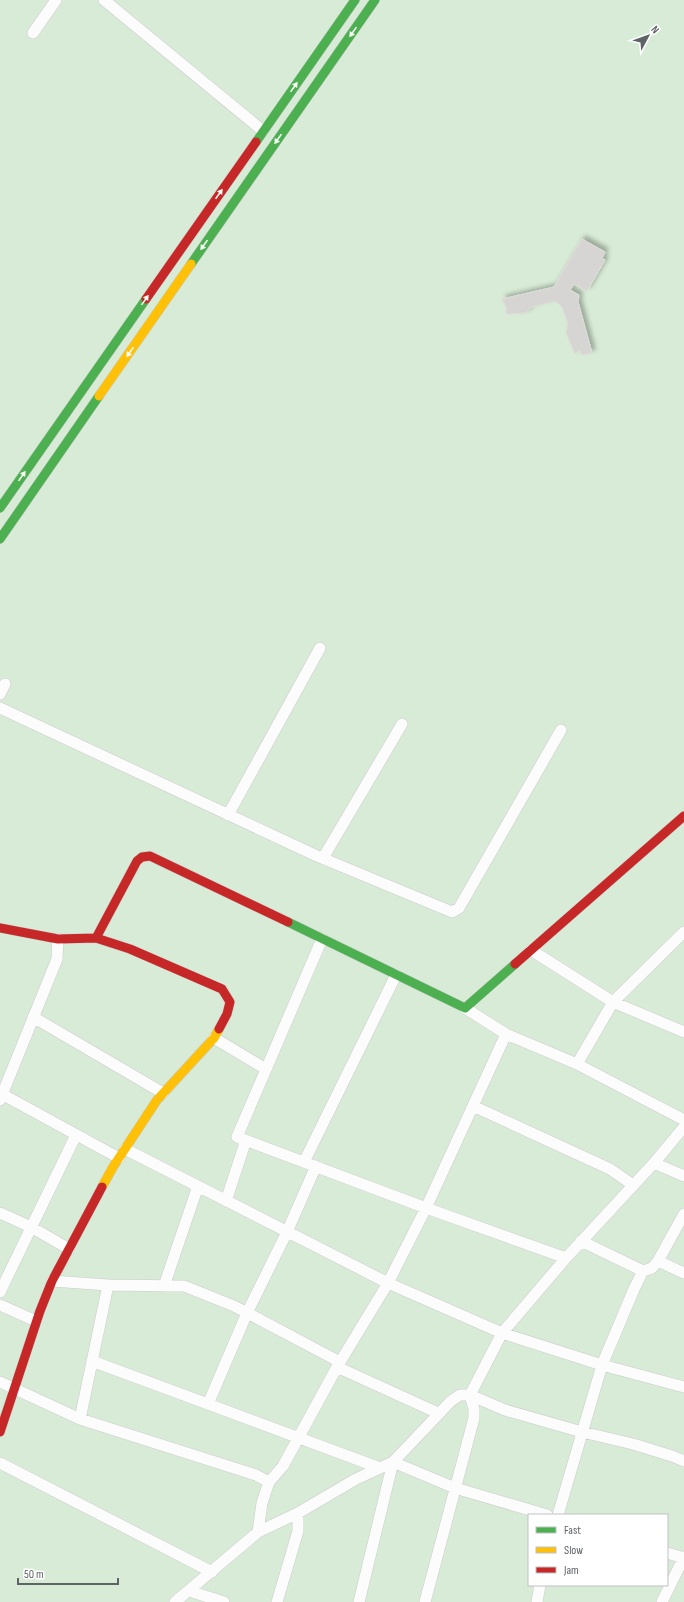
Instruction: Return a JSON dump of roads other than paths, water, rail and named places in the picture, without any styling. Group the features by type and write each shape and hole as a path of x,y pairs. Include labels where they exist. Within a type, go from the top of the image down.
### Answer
{"street":[{"path":"33,33 56,0"},
{"path":"104,0 263,131"},
{"path":"0,508 355,0"},
{"path":"0,539 375,0"},
{"path":"228,815 320,648"},
{"path":"0,708 323,858 452,912 459,908 561,730"},
{"path":"323,858 402,724"},
{"path":"465,1008 684,816"},
{"path":"96,938 137,861 142,857 150,856 465,1008 506,1034 576,1064 684,1120"},
{"path":"0,928 58,939 96,938 130,949 222,989 230,1002 228,1014 214,1038 157,1100 122,1154 69,1249 52,1281 36,1321 0,1432"},
{"path":"576,1064 613,1002 684,932"},
{"path":"58,939 57,959 1,1096 76,1135 198,1186 388,1283 502,1333 602,1365 684,1387"},
{"path":"322,939 237,1137 426,1208 566,1258"},
{"path":"530,950 613,1002 684,1032"},
{"path":"304,1162 396,975"},
{"path":"33,1017 162,1093"},
{"path":"258,1532 262,1503 269,1482 283,1466 339,1364 388,1283 426,1208 506,1034"},
{"path":"214,1038 266,1069"},
{"path":"472,1106 610,1169 634,1185"},
{"path":"425,1602 474,1418 474,1409 470,1395 502,1333 566,1258 654,1163 684,1127"},
{"path":"0,1292 76,1135"},
{"path":"226,1201 246,1140"},
{"path":"654,1163 684,1176"},
{"path":"208,1404 247,1313 287,1232 316,1166"},
{"path":"164,1286 198,1186"},
{"path":"0,1213 31,1227 69,1249"},
{"path":"582,1241 643,1271 652,1268 658,1261 684,1214"},
{"path":"658,1261 684,1273"},
{"path":"558,1514 602,1365 643,1271"},
{"path":"52,1281 108,1285 184,1286 234,1306 339,1364 438,1413"},
{"path":"80,1419 108,1285"},
{"path":"0,1305 36,1321"},
{"path":"92,1361 380,1468"},
{"path":"0,1382 80,1419 256,1475 269,1482"},
{"path":"175,1602 258,1532 298,1513 356,1479 392,1462 451,1400 460,1395 470,1395 505,1410 582,1432 632,1444 684,1461"},
{"path":"392,1462 455,1488 544,1514"},
{"path":"359,1602 392,1462"},
{"path":"0,1463 212,1572"},
{"path":"277,1602 298,1531 298,1513"},
{"path":"662,1602 684,1558 668,1553"},
{"path":"537,1602 540,1586"},
{"path":"189,1591 224,1602"}]}
